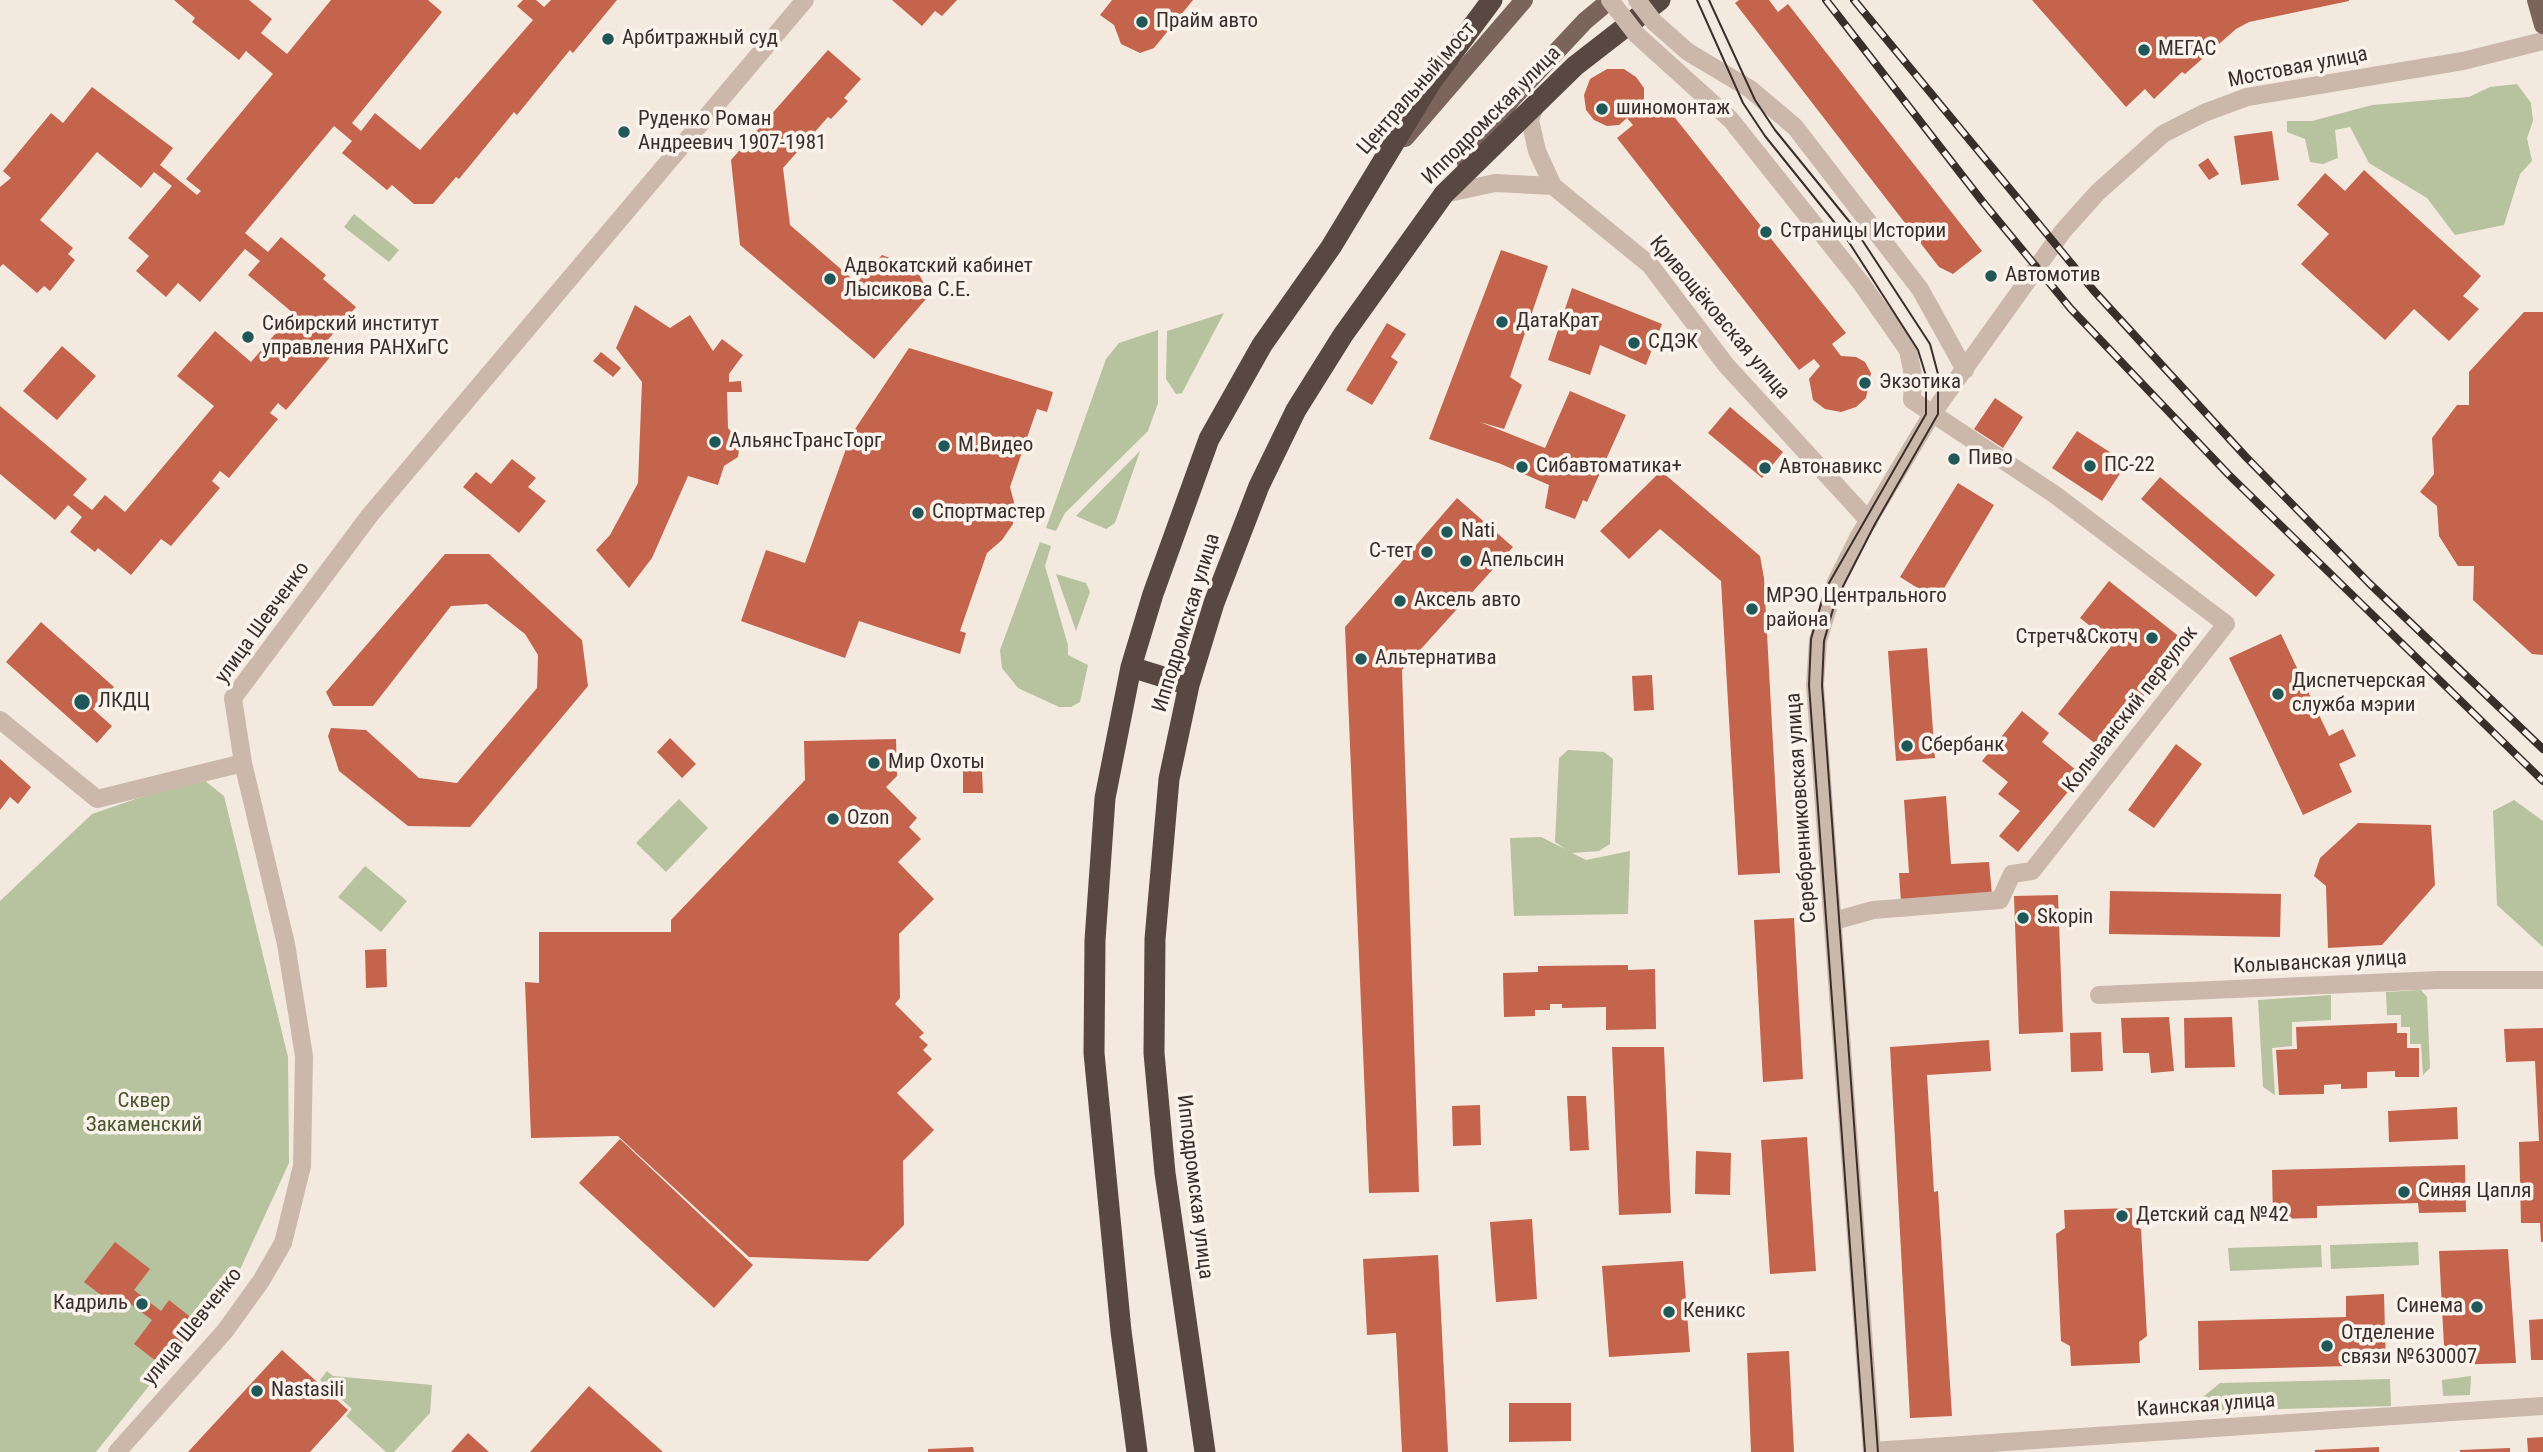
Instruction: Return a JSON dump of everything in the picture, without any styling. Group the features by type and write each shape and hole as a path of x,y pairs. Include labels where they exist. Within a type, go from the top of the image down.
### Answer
{"highway":[{"name":"Ипподромская улица","path":"1138,1452 1121,1331 1094,1053 1095,940 1105,798 1131,667 1153,594 1209,439 1262,345 1331,247 1431,82 1492,0"},
{"name":"Ипподромская улица","path":"1205,1452 1165,1172 1154,1053 1155,939 1168,779 1189,685 1214,603 1259,486 1297,410 1343,335 1444,194 1575,66 1660,0"},
{"path":"1131,667 1189,685"}],"main road":[{"name":"Центральный мост","path":"1373,176 1524,0"},
{"path":"1444,194 1512,99 1585,21 1610,0"},
{"path":"2536,0 2543,25"}],"street":[{"path":"1610,0 1637,35 1731,120 1861,283 1908,350 1913,375 1912,400 1932,414"},
{"path":"1637,0 1654,22 1688,52 1750,89 1795,127 1920,289 1965,370"},
{"name":"улица Шевченко","path":"117,1452 225,1331 261,1282 283,1243 302,1166 304,1056 286,944 243,763 233,698 370,515 799,2"},
{"name":"Мостовая улица","path":"2063,231 2116,174 2163,134 2204,113 2247,97 2463,61 2543,41"},
{"path":"1444,194 1495,183 1553,186 1537,151 1530,120 1537,101"},
{"name":"Кривощёковская улица","path":"1553,186 1650,265 1726,365 1869,521"},
{"name":"Серебренниковская улица","path":"1872,1451 1815,685 1818,640 1830,594 1932,414 2063,231"},
{"name":"Колыванский переулок","path":"1834,921 1873,910 2000,900 2012,874 2032,871 2226,624 2054,494 1932,414"},
{"path":"0,720 97,799 243,763"},
{"name":"Колыванская улица","path":"2099,995 2438,980 2543,981"},
{"name":"Каинская улица","path":"1872,1451 2543,1406"}],"green space":[{"path":"2517,84 2531,103 2533,121 2527,138 2532,161 2520,174 2504,225 2455,235 2427,198 2369,163 2350,127 2335,130 2338,158 2323,164 2310,162 2305,139 2287,132 2287,121 2312,121 2372,105 2469,97 2490,87"},
{"path":"354,214 399,250 389,262 344,227"},
{"path":"1224,313 1182,393 1176,394 1166,379 1167,331"},
{"path":"1158,330 1158,403 1148,431 1065,513 1056,531 1046,528 1106,359 1119,343"},
{"path":"1140,451 1115,523 1106,529 1076,516"},
{"path":"1040,542 1051,546 1045,566 1068,645 1068,655 1088,665 1080,702 1071,707 1059,707 1018,688 1002,668 1000,650"},
{"path":"1056,574 1086,583 1090,592 1076,631"},
{"path":"1568,750 1604,752 1613,759 1610,844 1599,851 1572,853 1586,860 1630,851 1628,914 1514,916 1510,838 1541,837 1565,849 1555,842 1559,758"},
{"name":"Сквер Закаменский","path":"200,777 224,796 288,1057 289,1163 237,1276 96,1452 0,1452 0,901 92,814"},
{"path":"679,799 708,828 666,872 636,843"},
{"path":"2514,800 2543,821 2543,947 2497,905 2493,811"},
{"path":"365,866 407,901 381,932 338,897"},
{"path":"2421,990 2427,997 2430,1068 2423,1075 2421,1044 2410,1044 2410,1027 2401,1027 2401,1015 2387,1015 2386,992"},
{"path":"2331,995 2331,1020 2292,1022 2292,1046 2272,1048 2275,1095 2263,1087 2258,1000"},
{"path":"2418,1242 2419,1265 2331,1269 2330,1245"},
{"path":"2321,1245 2322,1267 2230,1271 2228,1248"},
{"path":"327,1371 333,1376 432,1385 430,1413 394,1452 386,1452 346,1416 352,1409 320,1380"},
{"path":"2471,1376 2470,1395 2443,1396 2442,1380"},
{"path":"2390,1379 2391,1406 2205,1411 2203,1397 2220,1383"}],"building":[{"path":"174,0 249,0 272,19 261,33 287,54 331,0 428,0 442,12 352,123 361,131 375,113 420,150 533,20 517,6 523,0 536,0 544,7 551,0 617,0 573,53 570,50 517,115 514,112 459,179 456,177 433,204 414,204 392,185 387,190 342,153 352,141 334,126 245,233 268,252 281,237 326,275 323,279 356,307 326,342 336,350 286,410 278,403 270,413 278,419 229,478 220,471 212,481 220,488 171,546 161,539 131,575 98,548 95,552 70,532 82,517 68,505 55,520 0,474 0,406 87,479 73,495 92,510 105,495 125,512 214,406 177,376 215,331 251,362 293,313 248,275 260,261 245,249 200,302 178,283 166,297 136,271 149,256 128,238 172,186 154,172 141,188 97,152 40,220 73,248 68,254 75,260 50,291 44,286 37,293 3,264 0,267 0,187 11,178 3,171 51,113 63,123 92,87 173,148 160,165 197,195 201,191 186,179 273,74 246,51 239,60 192,22 195,18"},
{"path":"892,0 957,0 942,16 935,11 922,26"},
{"path":"1112,0 1193,0 1154,48 1140,53 1121,44 1114,25 1100,15"},
{"path":"1739,0 1769,0 1778,12 1788,4 1982,251 1953,274 1939,267 1735,3"},
{"name":"МЕГАС","path":"2032,0 2349,1 2249,22 2236,29 2185,74 2182,72 2154,99 2145,89 2126,107"},
{"path":"828,50 861,79 844,98 848,101 831,119 828,117 783,168 790,225 857,283 882,255 916,268 928,292 926,299 874,359 740,245 731,160"},
{"path":"1607,69 1624,69 1636,77 1644,88 1644,99 1637,105 1647,117 1664,104 1846,333 1832,344 1841,356 1856,357 1865,362 1871,373 1866,398 1856,407 1841,412 1825,409 1813,400 1809,379 1820,366 1814,359 1799,370 1617,138 1633,125 1627,118 1619,125 1607,126 1594,120 1586,110 1584,95 1590,79"},
{"path":"2272,131 2279,180 2241,185 2234,136"},
{"path":"2208,158 2219,174 2209,180 2198,165"},
{"path":"2364,170 2481,276 2463,296 2479,309 2449,341 2414,309 2385,340 2301,264 2329,234 2297,205 2325,173 2345,191"},
{"path":"1501,250 1548,266 1510,377 1522,385 1504,429 1480,422 1545,448 1570,391 1626,415 1587,502 1583,500 1575,519 1545,508 1549,485 1501,464 1429,439"},
{"path":"1572,288 1662,324 1646,365 1600,345 1590,375 1548,360"},
{"path":"635,305 670,328 690,315 713,351 722,339 743,355 729,374 729,382 741,381 742,392 727,392 728,428 740,442 738,457 724,466 718,485 688,476 652,558 629,588 596,550 610,535 638,483 642,382 616,348"},
{"path":"2524,312 2543,312 2543,655 2532,654 2473,600 2474,566 2458,566 2439,536 2437,506 2420,492 2434,474 2432,438 2457,405 2469,405 2469,372"},
{"path":"1387,323 1406,334 1391,357 1398,362 1372,405 1346,390"},
{"path":"62,346 96,376 57,420 23,391"},
{"name":"Спортмастер","path":"909,348 1053,392 1047,412 1037,409 1010,487 1014,502 1013,524 1002,540 987,553 960,631 966,633 960,654 859,621 845,658 741,621 766,550 805,563 851,435"},
{"path":"601,352 621,368 613,377 593,361"},
{"path":"1995,398 2023,417 2003,448 1974,429"},
{"path":"1730,407 1783,452 1762,478 1708,433"},
{"name":"ПС-22","path":"2077,431 2127,463 2102,501 2052,468"},
{"path":"512,459 536,478 528,487 546,501 519,533 463,487 476,472 491,484"},
{"path":"1661,471 1760,556 1764,578 1780,873 1738,875 1721,581 1660,529 1629,559 1600,531"},
{"path":"2160,477 2275,575 2256,597 2141,499"},
{"path":"1958,483 1994,505 1937,600 1900,577"},
{"path":"1457,498 1513,547 1402,670 1419,1192 1369,1193 1345,627"},
{"path":"445,554 489,554 582,640 588,686 470,827 408,826 339,771 328,736 331,728 366,730 419,778 457,783 537,688 538,655 525,634 487,604 451,606 373,706 333,706 326,692"},
{"path":"2109,581 2186,642 2102,749 2058,714 2113,644 2080,618"},
{"path":"41,622 114,687 93,709 112,726 97,743 6,662"},
{"name":"Диспетчерская служба мэрии","path":"2281,634 2329,736 2343,729 2356,756 2339,764 2352,792 2303,815 2229,658"},
{"path":"1927,648 1935,758 1896,761 1888,651"},
{"path":"1652,675 1654,710 1634,711 1632,676"},
{"path":"2022,711 2049,733 2042,742 2082,775 2018,852 1999,836 2020,811 1998,794 2008,782 1982,761"},
{"path":"670,738 696,764 682,778 657,752"},
{"path":"896,739 897,776 886,787 917,818 909,827 921,839 898,862 934,899 899,934 900,998 895,1004 924,1033 919,1037 928,1045 923,1050 932,1059 897,1093 934,1130 903,1161 904,1225 868,1261 749,1257 618,1136 531,1138 525,982 539,983 539,932 671,932 671,920 805,780 804,741"},
{"path":"2176,744 2202,764 2154,828 2128,810"},
{"path":"0,759 31,787 18,804 10,797 0,810"},
{"path":"963,769 982,769 983,793 963,793"},
{"path":"1946,796 1951,864 1989,862 1992,895 1901,902 1899,873 1909,873 1904,800"},
{"path":"2358,823 2431,825 2435,885 2382,945 2328,948 2326,886 2314,876 2320,858"},
{"path":"2110,891 2281,894 2280,937 2109,934"},
{"path":"2058,895 2063,1032 2019,1034 2014,896"},
{"path":"1794,918 1803,1079 1763,1082 1754,920"},
{"path":"386,949 387,987 366,988 365,950"},
{"path":"1628,965 1628,970 1655,969 1656,1029 1606,1030 1606,1007 1562,1008 1562,1004 1550,1004 1550,1010 1535,1010 1535,1016 1504,1017 1503,973 1538,972 1538,966"},
{"path":"2169,1017 2174,1071 2151,1073 2149,1053 2123,1053 2121,1018"},
{"path":"2232,1017 2235,1067 2185,1068 2184,1018"},
{"path":"2397,1023 2397,1033 2407,1033 2407,1048 2419,1048 2419,1077 2395,1077 2395,1071 2367,1072 2367,1088 2341,1089 2341,1084 2324,1085 2324,1094 2279,1095 2276,1050 2297,1049 2296,1027"},
{"path":"2543,1028 2541,1242 2540,1223 2521,1223 2519,1142 2539,1141 2535,1061 2506,1062 2504,1029"},
{"path":"2101,1032 2103,1071 2071,1072 2070,1033"},
{"path":"1989,1040 1991,1071 1927,1075 1934,1192 1938,1191 1952,1416 1910,1418 1890,1047"},
{"path":"1612,1047 1664,1047 1671,1213 1619,1215"},
{"path":"1567,1096 1586,1096 1589,1150 1570,1151"},
{"path":"1480,1105 1481,1145 1453,1146 1452,1106"},
{"path":"2457,1107 2458,1139 2389,1142 2388,1111"},
{"path":"1807,1137 1816,1271 1770,1274 1761,1140"},
{"path":"620,1139 753,1265 714,1308 579,1183"},
{"path":"1696,1151 1731,1153 1730,1195 1695,1194"},
{"path":"2465,1165 2466,1212 2419,1213 2418,1203 2317,1206 2317,1218 2273,1219 2272,1170"},
{"path":"2132,1208 2132,1225 2141,1229 2147,1336 2139,1342 2140,1363 2071,1366 2070,1346 2061,1341 2056,1234 2065,1228 2064,1210"},
{"path":"1532,1219 1537,1299 1496,1302 1490,1222"},
{"name":"Кадриль","path":"115,1242 150,1269 134,1290 161,1311 169,1300 198,1323 164,1367 134,1344 152,1320 125,1300 119,1309 84,1282"},
{"name":"Синема","path":"2508,1249 2516,1363 2445,1365 2439,1251"},
{"path":"1438,1255 1448,1452 1402,1452 1396,1333 1367,1335 1363,1259"},
{"path":"1683,1261 1690,1352 1609,1357 1602,1266"},
{"path":"2384,1294 2386,1365 2199,1370 2198,1321 2346,1317 2346,1296"},
{"path":"2543,1319 2543,1360 2531,1360 2529,1320"},
{"path":"282,1350 348,1410 310,1452 188,1452"},
{"path":"1789,1351 1794,1452 1751,1452 1747,1353"},
{"path":"589,1386 663,1452 530,1452"},
{"path":"1509,1403 1571,1403 1571,1441 1509,1442"},
{"path":"468,1433 489,1452 451,1452"},
{"path":"2543,1437 2543,1452 2528,1452 2527,1438"},
{"path":"973,1447 974,1452 928,1452 928,1449"},
{"path":"2379,1447 2379,1452 2315,1452 2315,1450"},
{"path":"2510,1448 2510,1452 2460,1452 2460,1450"}],"tram line":[{"path":"1697,0 1743,103 1765,136 1843,233 1918,350 1926,376 1926,414 1825,590 1811,639 1809,685 1865,1452"},
{"path":"1709,0 1755,100 1775,130 1853,226 1930,344 1938,374 1938,414 1875,524 1835,602 1824,641 1822,685 1878,1452"}],"railway":[{"path":"1826,0 1982,201 2071,309 2228,474 2543,781"},
{"path":"1854,0 2094,291 2246,457 2369,583 2543,749"}],"place":[{"name":"Прайм авто","path":"1142,22"},
{"name":"Арбитражный суд","path":"608,39"},
{"name":"МЕГАС","path":"2144,50"},
{"name":"шиномонтаж","path":"1602,109"},
{"name":"Руденко Роман Андреевич 1907-1981","path":"624,132"},
{"name":"Страницы Истории","path":"1766,232"},
{"name":"Автомотив","path":"1991,276"},
{"name":"Адвокатский кабинет Лысикова С.Е.","path":"830,279"},
{"name":"ДатаКрат","path":"1502,322"},
{"name":"Сибирский институт управления РАНХиГС","path":"248,337"},
{"name":"СДЭК","path":"1634,343"},
{"name":"Экзотика","path":"1865,383"},
{"name":"АльянсТрансТорг","path":"715,442"},
{"name":"М.Видео","path":"944,446"},
{"name":"Пиво","path":"1954,459"},
{"name":"ПС-22","path":"2090,466"},
{"name":"Сибавтоматика+","path":"1522,467"},
{"name":"Автонавикс","path":"1765,468"},
{"name":"Спортмастер","path":"918,513"},
{"name":"Nati","path":"1447,532"},
{"name":"С-тет","path":"1427,552"},
{"name":"Апельсин","path":"1466,561"},
{"name":"Аксель авто","path":"1400,601"},
{"name":"МРЭО Центрального района","path":"1752,609"},
{"name":"Стретч&Скотч","path":"2152,638"},
{"name":"Альтернатива","path":"1361,659"},
{"name":"Диспетчерская служба мэрии","path":"2278,694"},
{"name":"ЛКДЦ","path":"82,702"},
{"name":"Сбербанк","path":"1907,746"},
{"name":"Мир Охоты","path":"874,763"},
{"name":"Ozon","path":"833,819"},
{"name":"Skopin","path":"2023,918"},
{"name":"Синяя Цапля","path":"2404,1192"},
{"name":"Детский сад №42","path":"2122,1216"},
{"name":"Кадриль","path":"142,1304"},
{"name":"Синема","path":"2477,1307"},
{"name":"Кеникс","path":"1669,1312"},
{"name":"Отделение связи №630007","path":"2327,1346"},
{"name":"Nastasili","path":"257,1391"}]}
